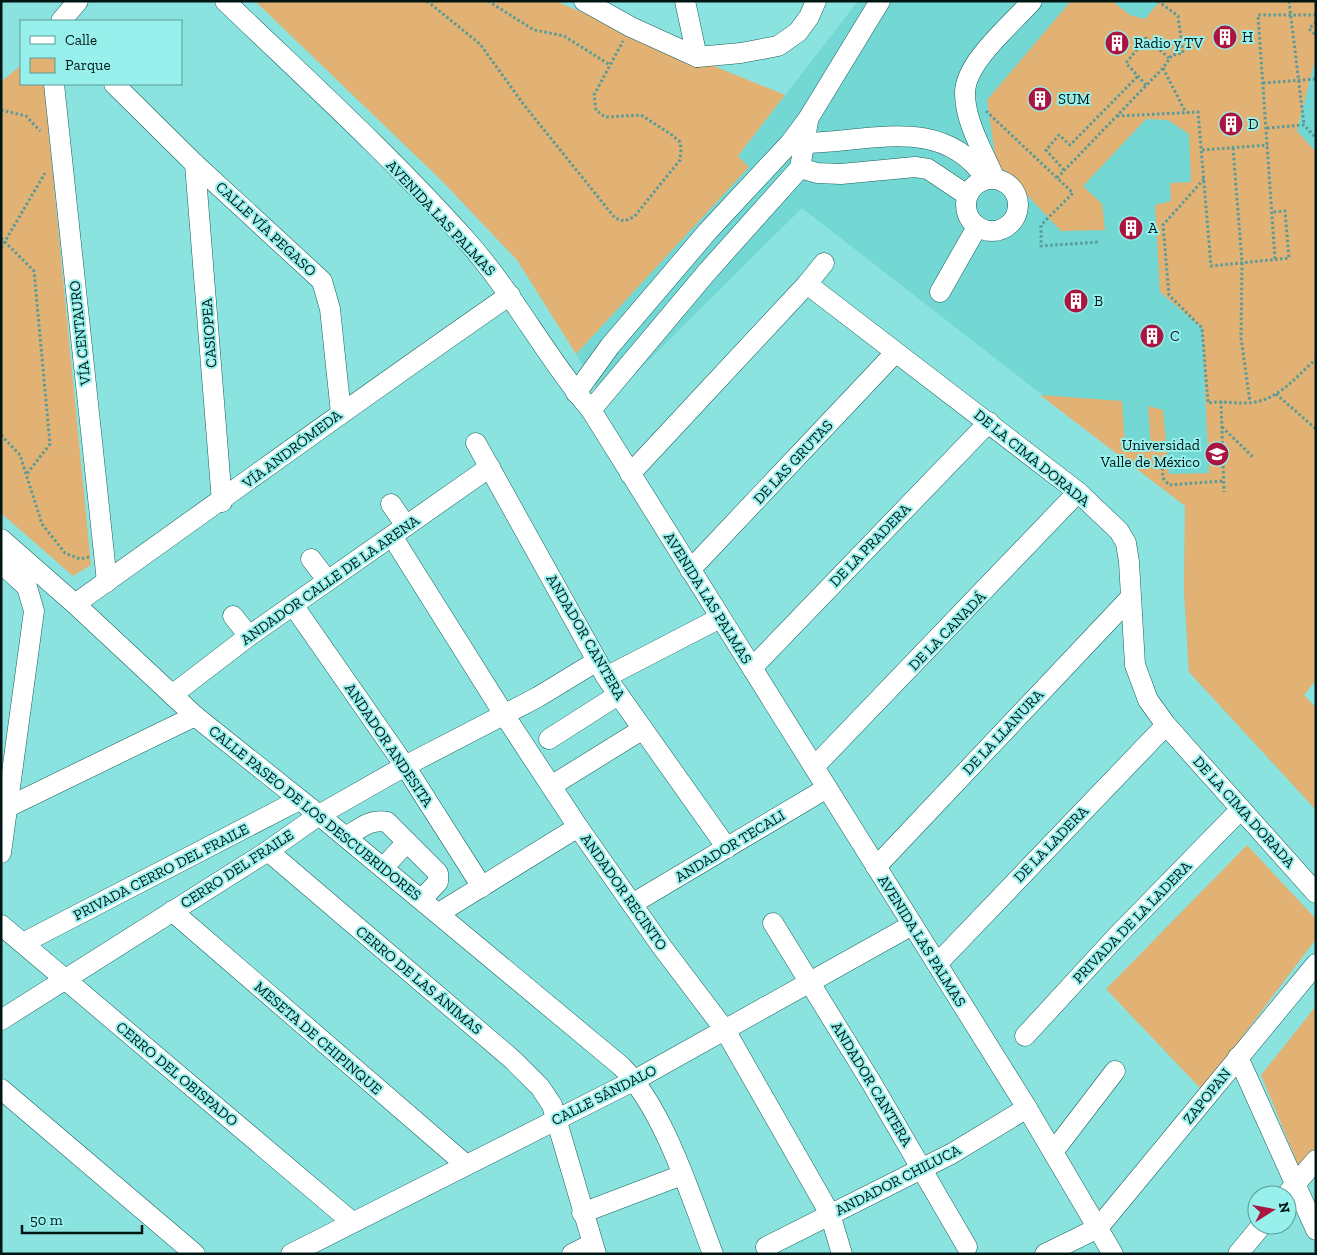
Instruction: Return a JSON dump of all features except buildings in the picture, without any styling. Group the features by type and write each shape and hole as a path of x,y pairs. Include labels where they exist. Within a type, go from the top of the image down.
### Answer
{"street":[{"path":"62,20 78,1"},
{"name":"AVENIDA LAS PALMAS","path":"225,1 374,144 466,240 510,295 576,393 591,410 1027,1108 1113,1254"},
{"path":"584,1 631,27 697,57 741,53 778,46 798,32 810,6"},
{"path":"685,1 697,57"},
{"path":"576,393 610,346 708,231 797,143 808,118 880,1"},
{"path":"991,179 972,126 965,92 976,63 1032,1"},
{"name":"VÍA CENTAURO","path":"54,85 107,582"},
{"name":"CALLE VÍA PEGASO","path":"115,85 195,164 322,281 330,309 341,412"},
{"path":"797,143 899,136 930,138 952,146 968,156 991,179 1010,186 1016,193 1018,210 1015,218 1010,225 994,232 977,227 967,213 967,196 978,182 991,179"},
{"path":"591,410 645,344 800,168 797,143"},
{"name":"CASIOPEA","path":"195,164 222,502"},
{"path":"800,168 817,173 840,174 915,167 928,169 967,196"},
{"path":"748,190 765,207"},
{"path":"940,292 977,227"},
{"path":"630,474 807,284 824,263"},
{"name":"DE LA CIMA DORADA","path":"807,284 1078,492 1119,531 1126,544 1129,562 1135,665 1148,700 1166,725 1316,893"},
{"name":"VÍA ANDRÓMEDA","path":"75,604 222,502 341,412 510,295"},
{"name":"DE LAS GRUTAS","path":"690,570 895,353"},
{"name":"DE LA PRADERA","path":"752,668 989,422"},
{"name":"ANDADOR CANTERA","path":"476,443 618,695 727,848"},
{"name":"ANDADOR CALLE DE LA ARENA","path":"172,695 249,636 327,580 490,467"},
{"name":"DE LA CANADÁ","path":"814,767 1078,492"},
{"name":"ANDADOR RECINTO","path":"391,504 399,531 505,716 578,827 725,1030 830,1214 842,1254"},
{"name":"CALLE PASEO DE LOS DESCUBRIDORES","path":"1,539 75,604 194,716 320,815 422,899 621,1066 635,1080 655,1114 682,1175 713,1254"},
{"path":"312,559 327,580"},
{"path":"1,563 27,587 34,611 1,853"},
{"name":"DE LA LLANURA","path":"876,867 1130,598"},
{"name":"ANDADOR ANDESITA","path":"293,605 405,766 482,887"},
{"path":"233,616 249,636"},
{"path":"602,669 720,618"},
{"name":"CERRO DEL FRAILE","path":"1,1020 268,851 320,815 405,766 602,669"},
{"path":"549,739 618,695"},
{"path":"6,808 194,716"},
{"name":"DE LA LADERA","path":"937,964 1166,725"},
{"path":"551,786 643,729"},
{"name":"ANDADOR TECALI","path":"632,904 827,788"},
{"name":"PRIVADA CERRO DEL FRAILE","path":"22,943 299,800"},
{"name":"PRIVADA DE LA LADERA","path":"1025,1036 1117,936 1241,809"},
{"path":"346,837 378,820 386,822 438,873 438,882 422,899"},
{"path":"439,914 578,827"},
{"path":"383,868 407,842"},
{"name":"CERRO DE LAS ÁNIMAS","path":"268,851 527,1073 540,1087 552,1105 594,1249"},
{"name":"MESETA DE CHIPINQUE","path":"172,911 465,1164"},
{"name":"ANDADOR CANTERA","path":"773,923 922,1167 967,1246"},
{"name":"CERRO DEL OBISPADO","path":"1,925 352,1222"},
{"name":"CALLE SÁNDALO","path":"290,1254 465,1164 635,1080 912,925"},
{"name":"ZAPOPAN","path":"1098,1228 1316,964"},
{"path":"1238,1057 1289,1185"},
{"path":"1053,1152 1115,1071"},
{"path":"1,1088 195,1254"},
{"name":"ANDADOR CHILUCA","path":"766,1247 981,1136 1027,1108"},
{"path":"1295,1185 1316,1160"},
{"path":"582,1213 682,1175"},
{"path":"1297,1200 1316,1230"},
{"path":"1044,1254 1098,1228"},
{"path":"1238,1254 1254,1235"},
{"path":"572,1254 594,1249"}],"path":[{"path":"427,1 480,44 524,105 615,218 624,221 634,216 658,191 680,160 681,150 680,142 641,114 605,117 596,110 594,95 631,27"},
{"path":"488,1 534,30 564,36 610,65"},
{"path":"1057,178 1163,68 1172,55 1183,53 1178,16 1158,1"},
{"path":"1290,1 1290,15 1300,80 1304,125 1316,138"},
{"path":"1275,259 1258,15 1316,15"},
{"path":"1316,22 1309,29 1316,35"},
{"path":"1146,85 1126,62 1146,38 1170,58"},
{"path":"1163,68 1186,113"},
{"path":"1064,170 1046,150 1059,135 1070,145 1138,76"},
{"path":"1263,83 1316,78"},
{"path":"965,92 1073,193 1041,225 1041,246 1099,242"},
{"path":"1,110 26,116 37,124 44,138 58,136"},
{"path":"1117,116 1198,112 1211,266 1289,258 1285,210 1272,212"},
{"path":"1267,128 1304,125"},
{"path":"1202,150 1268,145"},
{"path":"1233,148 1242,262 1241,338 1250,402"},
{"path":"1,248 46,171 62,169"},
{"path":"1204,179 1162,225 1169,295 1202,328 1208,403 1221,401 1250,402 1276,394 1316,359"},
{"path":"1,238 34,271 50,444 26,475"},
{"path":"1276,394 1316,429"},
{"path":"1221,401 1224,492"},
{"path":"1222,426 1253,458"},
{"path":"1,435 20,455 42,524 65,553 80,559 105,555"},
{"path":"1162,463 1163,478 1169,485 1223,480"}],"shaded area":[{"name":"Universidad Valle de México","path":"858,1 1316,1 1316,680 1304,695 1316,708 1316,810 1189,672 1184,591 1185,506 802,208 606,403 576,354 748,167 738,156"}],"green space":[{"path":"255,1 555,1 785,95 738,156 749,167 576,354 517,260 442,181"},
{"path":"1071,1 1112,1 1130,15 1145,19 1160,1 1316,1 1316,56 1297,131 1316,152 1316,680 1304,695 1316,708 1316,810 1189,672 1184,591 1185,506 1040,395 1122,401 1125,446 1151,446 1148,406 1163,410 1169,474 1209,473 1202,328 1160,292 1155,205 1171,201 1170,183 1191,182 1189,134 1168,120 1146,119 1083,186 1102,204 1105,230 1061,231 996,162 987,100"},
{"path":"20,66 20,85 44,85 91,565 73,576 1,513 1,82"},
{"path":"1247,845 1316,919 1316,939 1202,1090 1106,989"},
{"path":"1316,1006 1316,1153 1301,1172 1261,1075"}],"place":[{"name":"H","path":"1225,37"},
{"name":"Radio y TV","path":"1117,43"},
{"name":"SUM","path":"1040,99"},
{"name":"D","path":"1231,124"},
{"name":"A","path":"1131,228"},
{"name":"B","path":"1076,301"},
{"name":"C","path":"1152,336"},
{"name":"Universidad Valle de México","path":"1217,454"}]}
